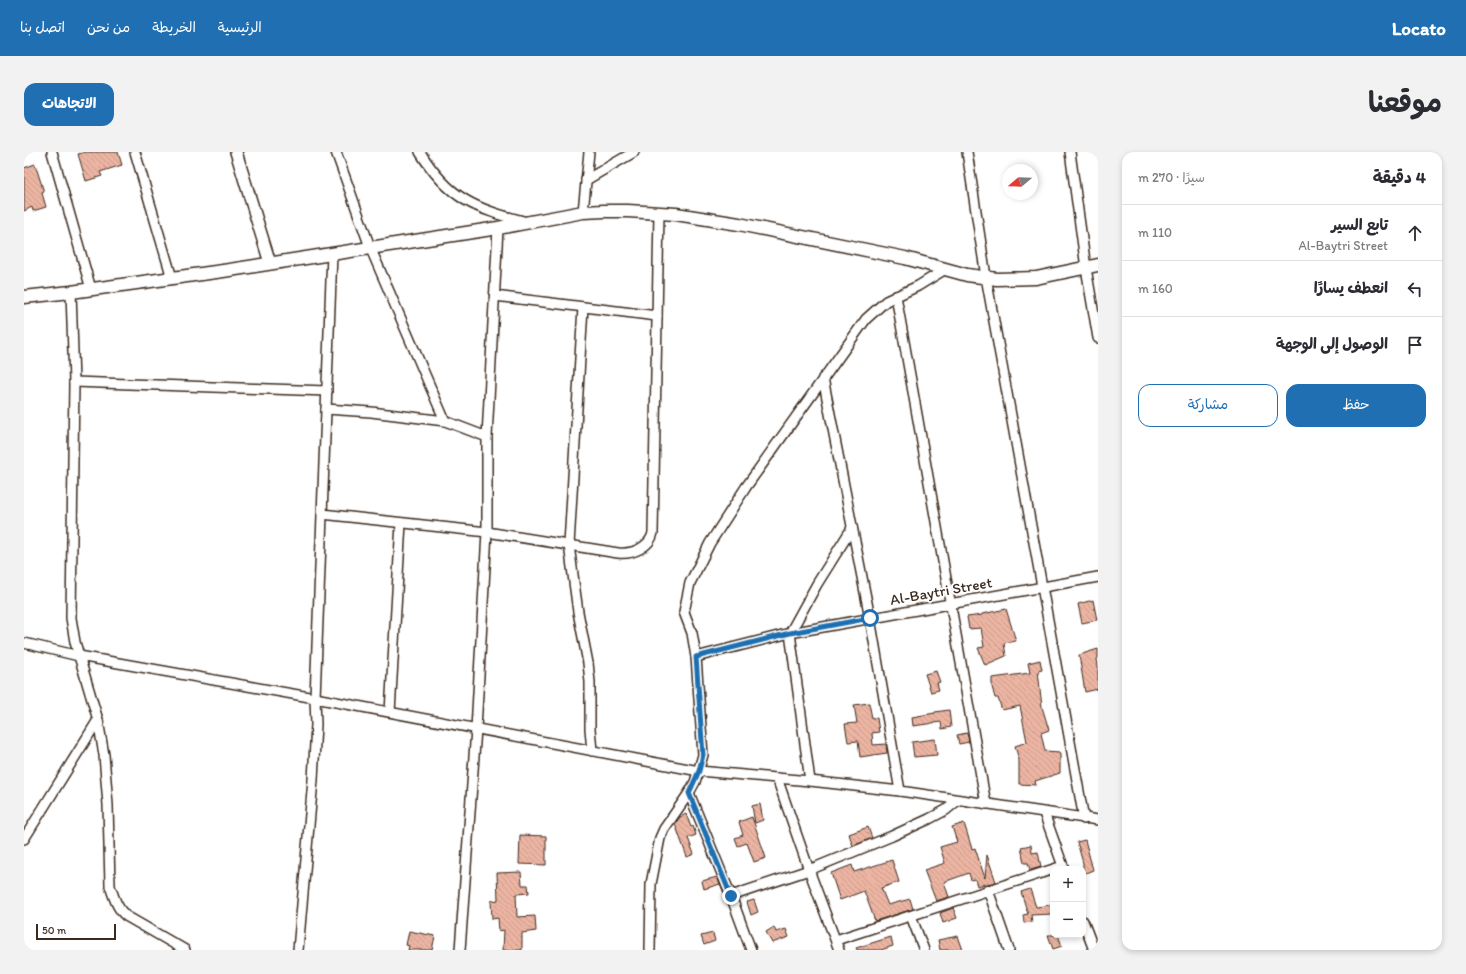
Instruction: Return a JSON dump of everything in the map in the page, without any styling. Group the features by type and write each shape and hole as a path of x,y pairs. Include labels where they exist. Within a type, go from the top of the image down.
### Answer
{"main road":[{"path":"24,297 172,278 332,254 498,228 583,212 621,210 676,214 739,224 890,255 944,270 1010,280 1031,278 1098,265"}],"street":[{"path":"52,152 91,289"},
{"path":"135,152 172,278"},
{"path":"236,152 270,263"},
{"path":"336,152 370,247 445,422"},
{"path":"420,152 434,174 458,196 487,211 528,222"},
{"path":"583,212 588,152"},
{"path":"586,180 634,152"},
{"path":"967,152 986,277 1041,588 1084,818"},
{"path":"1070,152 1086,268 1098,338"},
{"path":"322,514 487,532 618,554 626,554 646,545 652,538 659,213"},
{"path":"460,950 476,730 487,532 487,437 498,228"},
{"path":"298,950 313,780 316,724 315,698 332,254"},
{"path":"650,950 651,884 658,846 662,833 689,793 699,771 703,755 696,657 692,633 684,612 693,576 710,543 738,500 866,318 880,306 896,296 918,286 944,270"},
{"path":"71,292 74,382 71,618 75,642 98,720 104,755 108,805 110,886 114,898 122,913 135,923 185,950"},
{"path":"494,296 657,316"},
{"path":"896,296 986,804"},
{"path":"582,307 569,545 578,612 588,663 592,751"},
{"path":"823,378 870,618 900,791"},
{"path":"74,382 327,391"},
{"path":"326,409 379,413 445,422 487,437"},
{"path":"390,712 401,523"},
{"path":"810,781 790,633 817,584 852,528"},
{"name":"Al-Baytri Street","path":"696,657 790,633 1098,577"},
{"path":"24,643 79,656 315,698 476,730 699,771 900,791 1098,820"},
{"path":"24,839 27,830 98,720"},
{"path":"778,778 809,870 839,950"},
{"path":"689,793 731,896 751,950"},
{"path":"731,896 809,870 912,828 946,810 958,800"},
{"path":"1044,813 1063,866"},
{"path":"836,940 1050,871"},
{"path":"988,890 1009,950"},
{"path":"912,916 924,950"},
{"path":"1086,929 1094,950"}],"building":[{"path":"86,152 118,152 122,165 100,172 102,176 86,181 78,154"},
{"path":"35,164 44,192 42,193 46,207 33,211 32,207 24,211 24,168"},
{"path":"1093,600 1097,620 1082,623 1078,604"},
{"path":"1006,609 1016,641 1004,643 1006,656 985,665 978,648 984,647 981,628 969,629 967,617"},
{"path":"1098,649 1098,689 1085,692 1079,655"},
{"path":"1040,660 1042,670 1038,671 1042,707 1049,730 1041,733 1045,751 1060,752 1060,773 1035,781 1036,785 1019,784 1019,760 1015,746 1027,742 1020,706 1002,710 998,698 995,698 992,687 992,678 1030,673 1028,663"},
{"path":"936,671 940,682 937,683 939,690 931,692 925,674"},
{"path":"869,703 872,718 877,718 879,732 872,733 873,745 886,744 887,753 860,757 858,741 848,742 845,724 857,723 854,705"},
{"path":"949,710 951,727 942,729 941,722 913,726 912,717"},
{"path":"967,733 969,742 959,744 957,735"},
{"path":"935,739 937,755 914,757 912,742"},
{"path":"760,804 763,820 755,823 752,806"},
{"path":"686,814 696,835 688,838 694,854 687,857 675,824 680,817"},
{"path":"752,817 766,858 754,862 747,843 738,846 735,838 743,835 739,822"},
{"path":"964,823 972,849 975,848 985,878 987,855 996,882 977,886 975,879 971,880 969,873 944,882 949,897 936,901 924,870 945,863 940,847 957,842 952,827"},
{"path":"868,827 872,838 853,846 849,834"},
{"path":"520,835 546,836 546,865 519,864"},
{"path":"1085,840 1093,870 1086,873 1086,866 1083,866 1077,842"},
{"path":"1031,845 1032,853 1038,852 1041,867 1030,870 1028,863 1024,863 1021,847"},
{"path":"892,860 899,882 881,888 888,905 910,899 913,909 875,921 864,891 840,900 831,873 852,865 854,872"},
{"path":"521,872 522,885 528,885 529,893 516,894 517,917 535,916 536,931 522,933 522,950 503,950 504,930 499,931 498,918 492,919 491,901 498,900 497,873"},
{"path":"717,877 720,884 704,889 702,881"},
{"path":"1030,889 1036,907 1050,905 1050,914 1031,915 1032,922 1024,923 1023,915 1028,914 1021,892"},
{"path":"754,900 758,912 751,915 747,902"},
{"path":"953,908 957,918 943,923 940,913"},
{"path":"774,927 776,932 786,929 789,937 772,943 766,932"},
{"path":"409,931 435,936 432,950 408,950 409,946 406,945"},
{"path":"713,933 715,941 704,945 701,936"},
{"path":"1048,935 1050,935 1050,938 1059,938 1062,946 1053,949"},
{"path":"958,936 963,950 940,950 938,940"},
{"path":"891,937 893,946 881,950 857,950 856,948"}],"route":[{"path":"731,896 689,793 695,782 703,755 696,657 790,633 870,618"}]}
